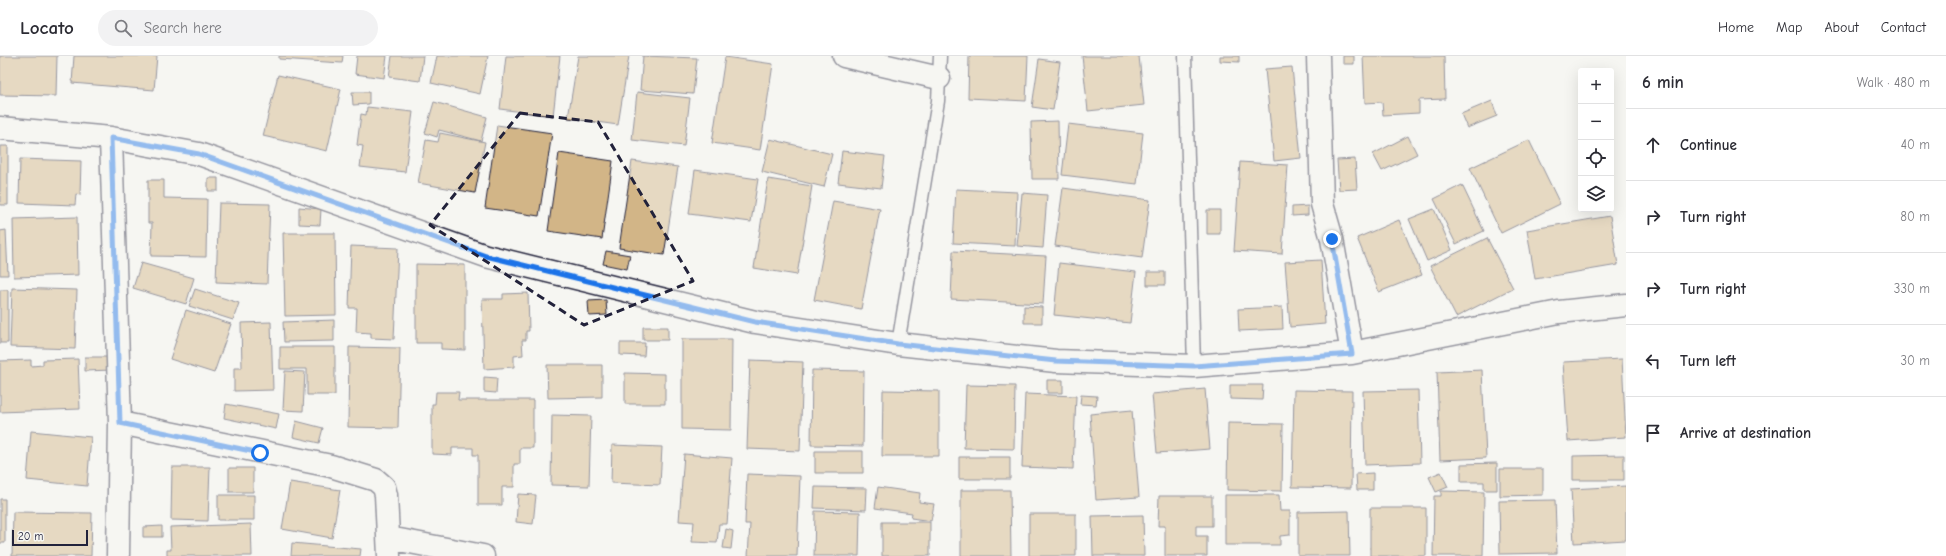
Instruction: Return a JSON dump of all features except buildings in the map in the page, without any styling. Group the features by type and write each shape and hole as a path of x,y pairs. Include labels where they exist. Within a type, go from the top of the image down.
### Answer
{"street":[{"path":"844,56 939,78"},
{"path":"1318,56 1322,204 1332,239 1352,354"},
{"path":"0,128 111,138 199,154 486,256 755,322 898,344 1056,361 1194,366 1352,354 1559,312 1626,305"},
{"path":"111,138 120,423 118,556"},
{"path":"120,423 331,466 376,480 384,487 386,495 389,547 483,556"}],"lane":[{"path":"898,344 938,101 940,56"},
{"path":"1185,56 1194,366"}],"highlighted area":[{"path":"520,113 598,122 693,281 584,325 430,225"}],"route":[{"path":"260,453 120,423 111,138 199,154 486,256 755,322 898,344 1056,361 1194,366 1352,354 1332,239"}]}
